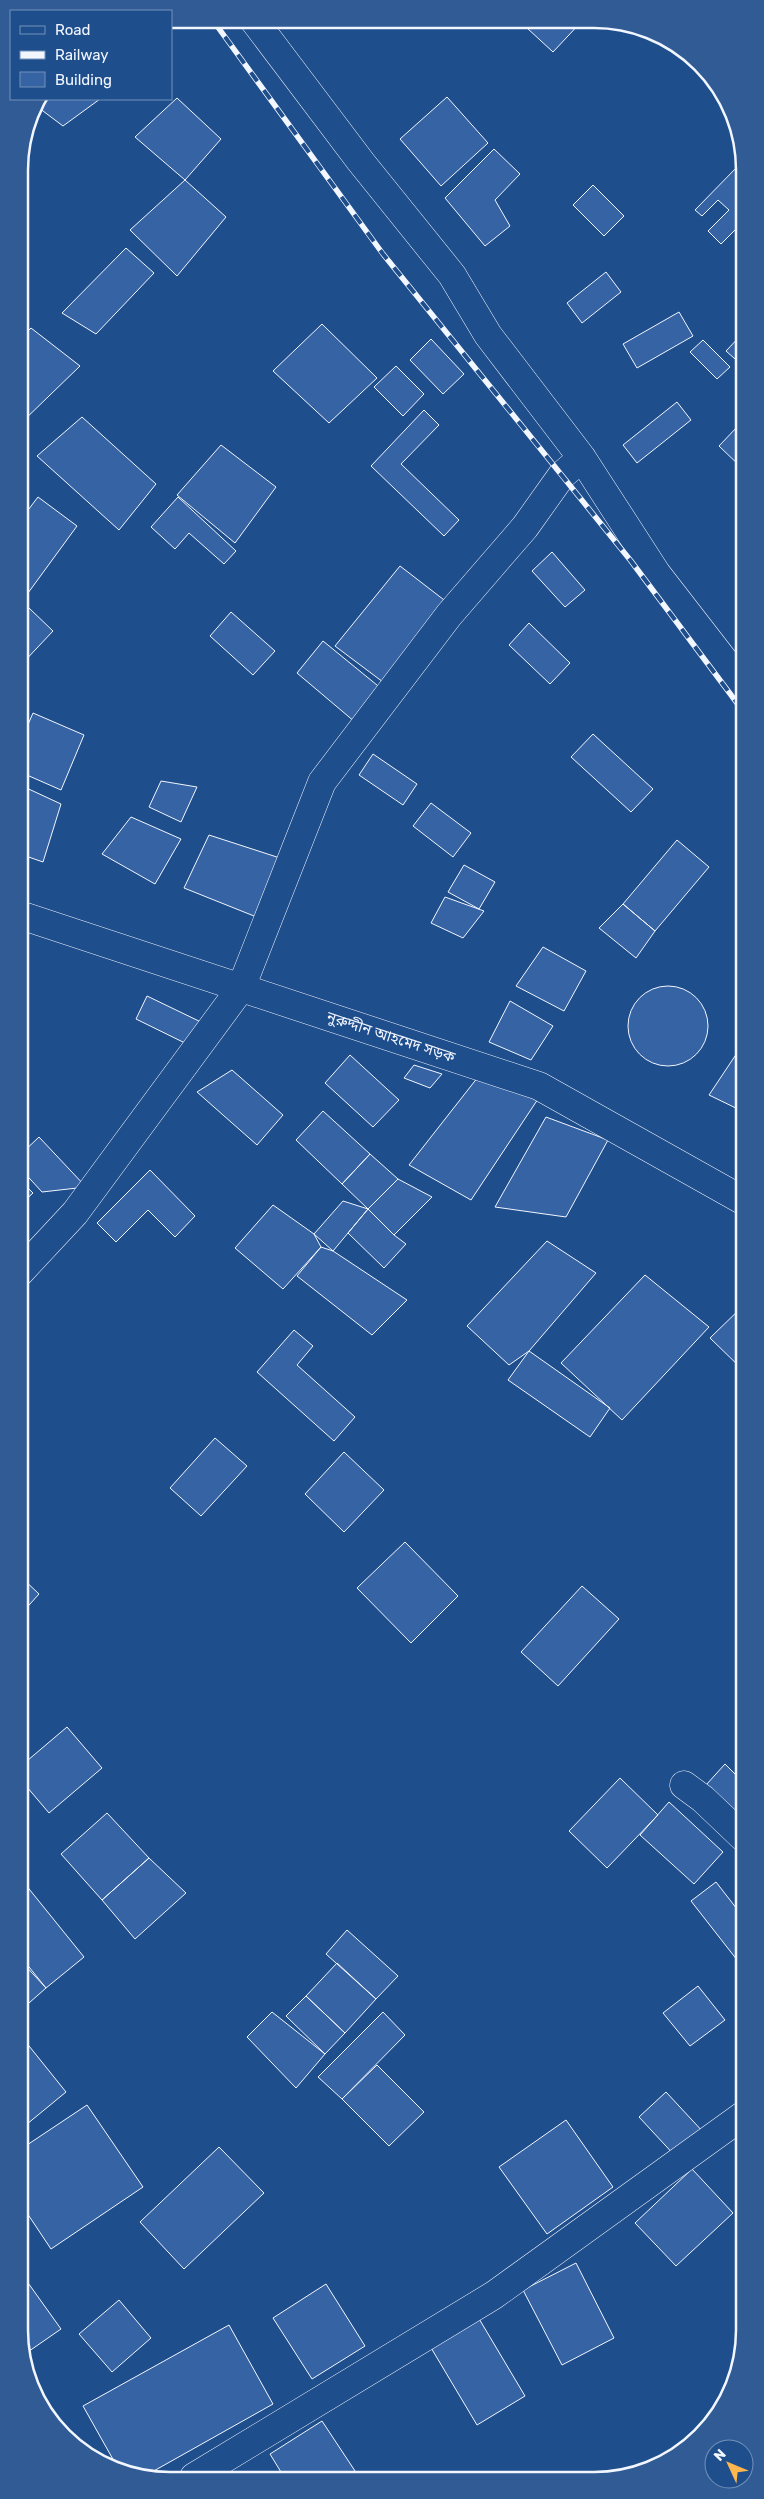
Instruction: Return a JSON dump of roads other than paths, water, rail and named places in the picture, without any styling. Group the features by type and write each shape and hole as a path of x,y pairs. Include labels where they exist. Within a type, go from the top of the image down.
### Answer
{"street":[{"path":"259,27 362,162 452,275 488,334 582,458 657,574 736,676"},
{"path":"27,1264 75,1214 241,988 322,782 449,616 525,528 562,475 582,458"},
{"name":"নুরুদ্দীন আহমেদ সড়ক","path":"28,918 539,1086 736,1197"},
{"path":"684,1785 704,1799 736,1830"},
{"path":"202,2472 494,2295 736,2120"}],"railway":[{"path":"218,27 383,254 631,561 736,702"}]}
